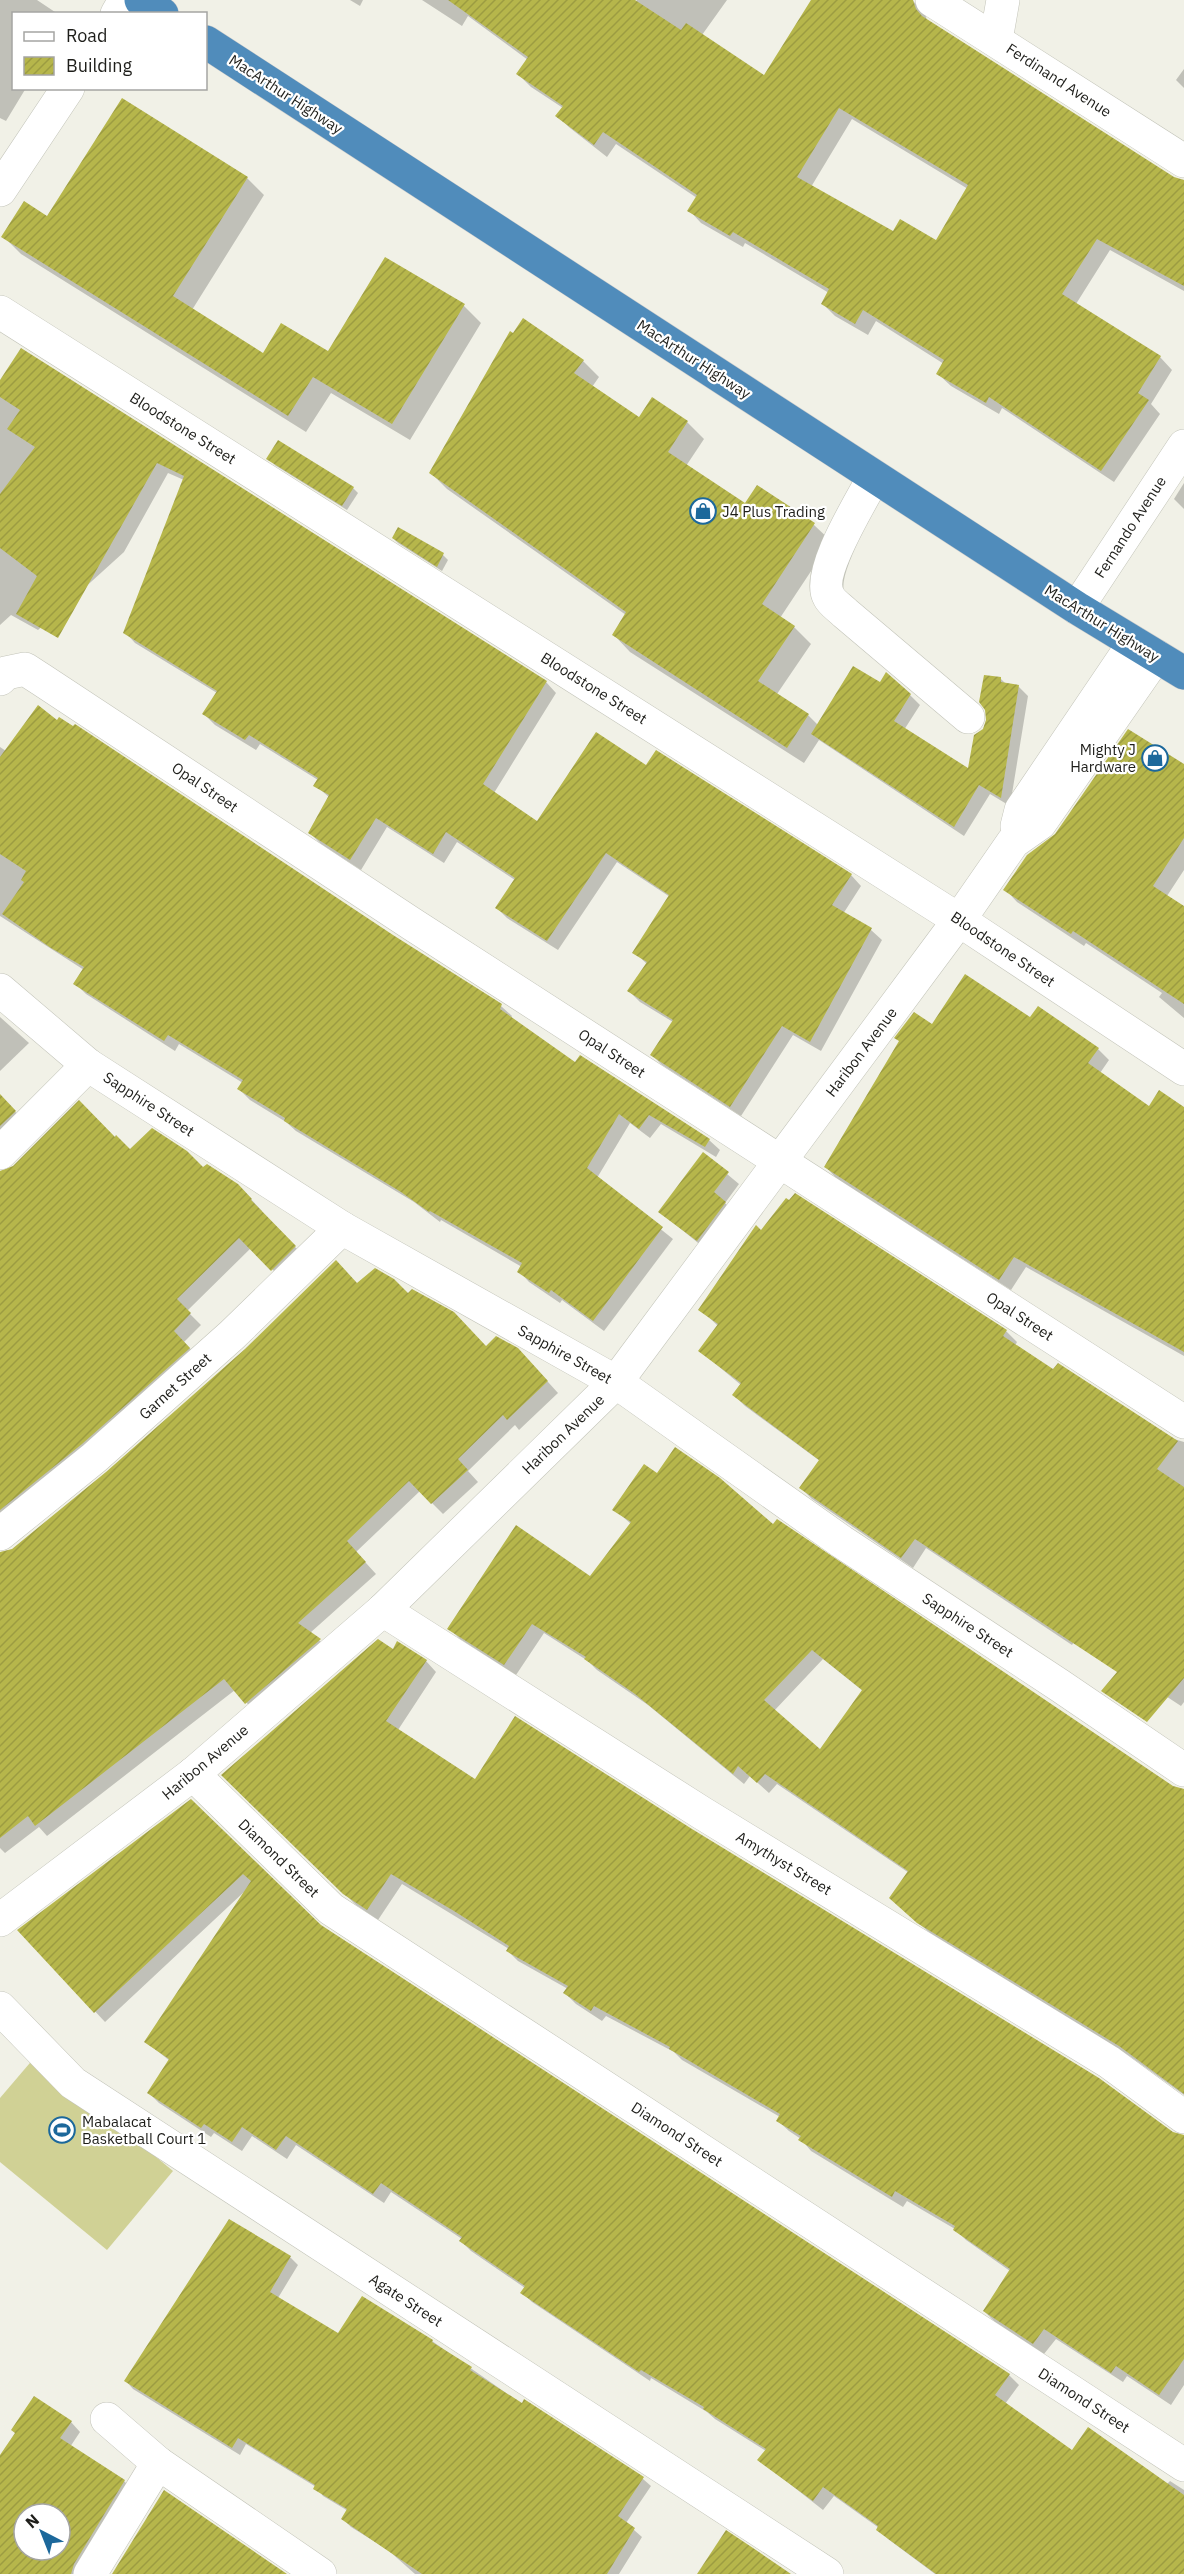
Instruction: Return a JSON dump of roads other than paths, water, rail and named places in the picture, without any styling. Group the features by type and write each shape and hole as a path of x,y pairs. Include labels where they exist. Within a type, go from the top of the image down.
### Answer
{"highway":[{"path":"141,0 159,12"},
{"name":"MacArthur Highway","path":"207,43 1077,608 1184,673"}],"street":[{"name":"Ferdinand Avenue","path":"932,0 1184,161"},
{"path":"996,40 1004,0"},
{"path":"0,189 67,90"},
{"name":"Bloodstone Street","path":"0,312 959,920 1184,1069"},
{"name":"Fernando Avenue","path":"1077,608 1184,446"},
{"path":"874,477 832,556 826,582 828,596 968,717"},
{"name":"Haribon Avenue","path":"0,1920 193,1774 383,1610 616,1382 959,920 1013,842 1021,810 1145,649"},
{"name":"Opal Street","path":"0,679 6,673 25,669 412,924 1184,1422"},
{"name":"Sapphire Street","path":"0,990 88,1065 342,1228 616,1382 842,1542 1184,1770"},
{"path":"0,1153 88,1065"},
{"name":"Garnet Street","path":"0,1534 94,1458 232,1335 342,1228"},
{"name":"Amythyst Street","path":"383,1610 702,1814 1109,2062 1184,2117"},
{"name":"Diamond Street","path":"193,1774 331,1909 1184,2466"},
{"name":"Agate Street","path":"0,2008 73,2083 827,2574"},
{"path":"107,2420 158,2463 320,2574"},
{"path":"90,2574 158,2463"}],"place":[{"name":"J4 Plus Trading","path":"703,511"},
{"name":"Mighty J Hardware","path":"1155,758"},
{"name":"Mabalacat Basketball Court 1","path":"62,2130"}]}
